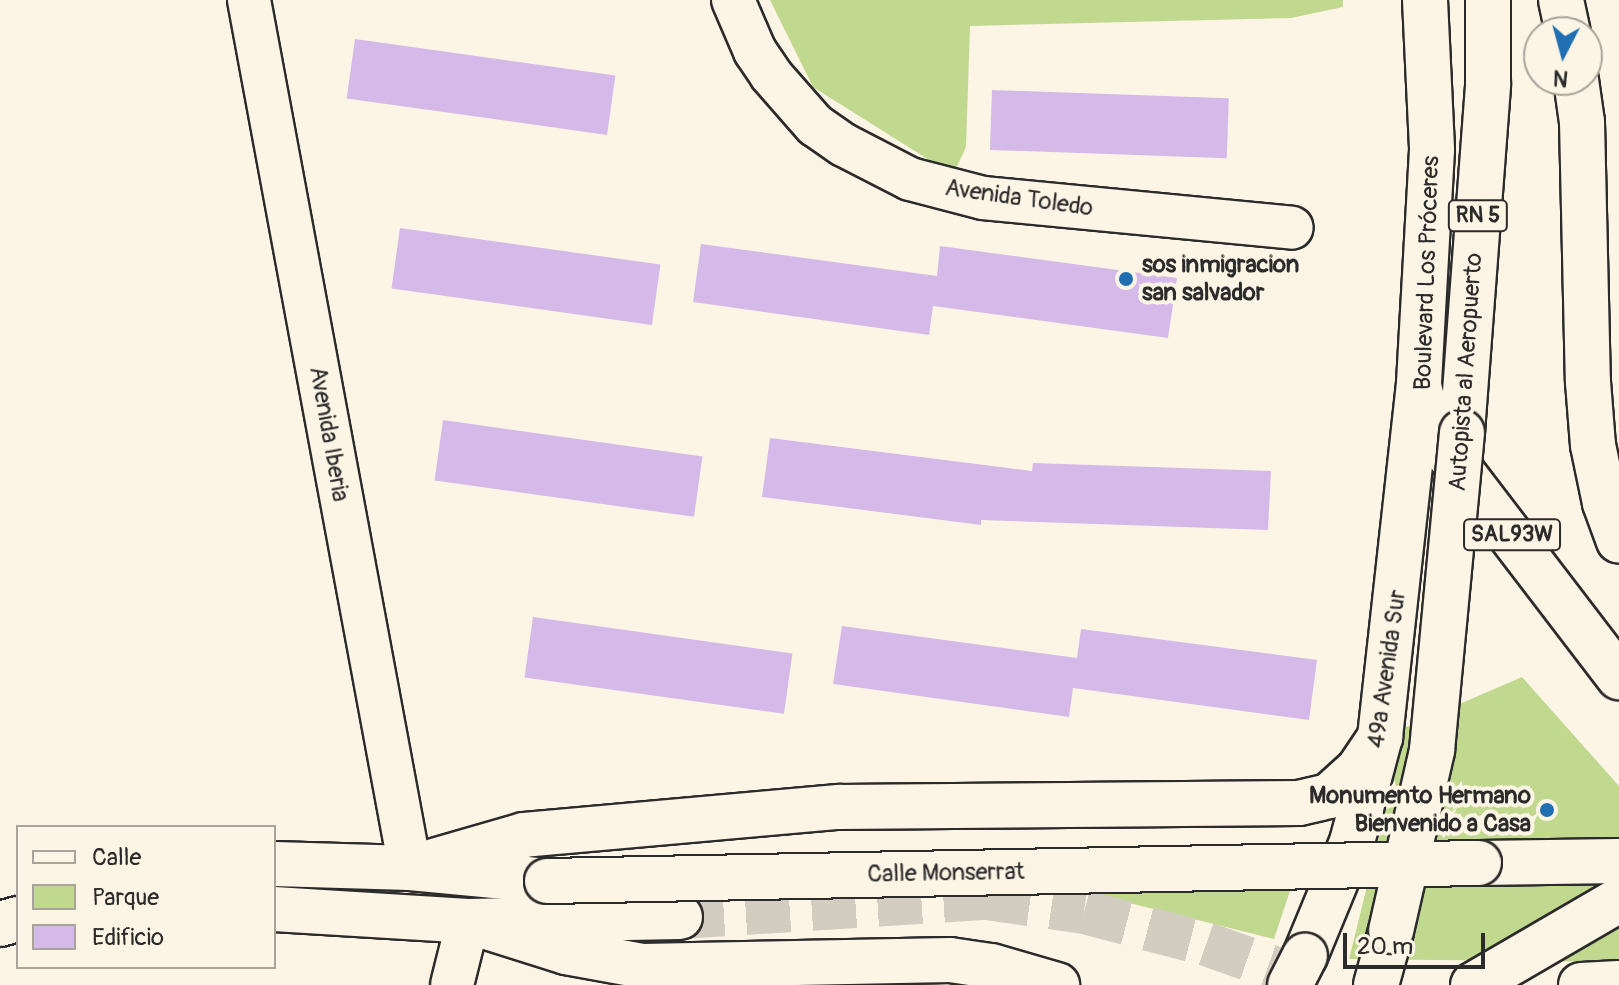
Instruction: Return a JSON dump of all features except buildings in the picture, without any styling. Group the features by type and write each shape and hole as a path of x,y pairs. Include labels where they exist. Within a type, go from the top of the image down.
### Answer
{"main road":[{"name":"Boulevard Los Próceres","path":"1425,0 1432,150 1419,386 1428,422 1443,447 1619,677"},
{"name":"Autopista al Aeropuerto","path":"1376,985 1432,750 1462,432 1488,83 1488,0"},
{"path":"1578,96 1582,122 1588,382 1593,445 1605,503 1619,541"},
{"name":"49a Avenida Sur","path":"1298,970 1352,842 1380,737 1419,386"},
{"path":"410,868 524,835 839,807 1299,803 1329,796 1358,770 1380,737"},
{"name":"Calle Monserrat","path":"276,864 410,868 547,881 1619,861"},
{"path":"1473,985 1619,900"},
{"path":"276,909 357,911 468,921 680,917"},
{"path":"468,921 566,952 642,966 950,960 991,966 1057,985"},
{"path":"1581,985 1619,983"}],"street":[{"name":"Avenida Iberia","path":"249,0 410,868"},
{"name":"Avenida Toledo","path":"733,0 755,51 771,75 815,125 844,145 910,179 983,198 1292,228"},
{"path":"452,985 468,921"}],"green space":[{"path":"770,0 1343,0 1343,7 1291,18 970,26 966,147 953,175 813,87"},
{"path":"1522,677 1619,786 1619,962 1349,959 1378,842 1397,731"},
{"path":"1294,879 1274,939 1057,885"}],"tunnel":[{"path":"680,917 986,898 1084,912 1206,944 1322,985"}],"place":[{"name":"sos inmigracion san salvador","path":"1126,279"},
{"name":"Monumento Hermano Bienvenido a Casa","path":"1547,810"}]}
